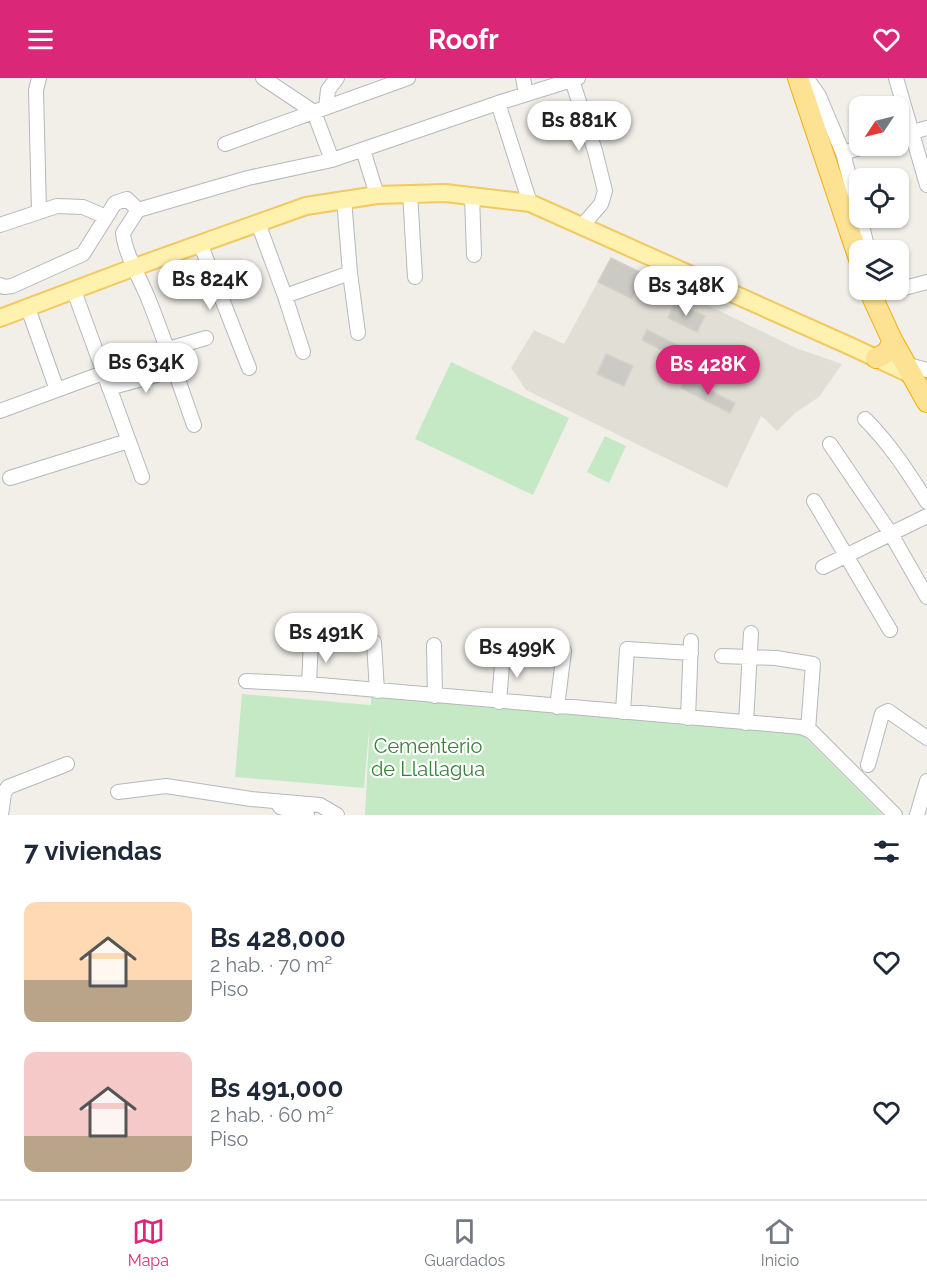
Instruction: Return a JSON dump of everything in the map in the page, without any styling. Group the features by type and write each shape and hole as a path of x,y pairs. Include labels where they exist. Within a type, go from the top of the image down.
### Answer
{"highway":[{"path":"799,78 853,240"},
{"path":"874,300 892,340 915,370 927,402"},
{"path":"876,358 887,354 892,340"}],"main road":[{"path":"0,318 306,206 377,195 410,193 472,195 530,203 876,358 915,370"}],"street":[{"path":"39,78 36,90 39,212"},
{"path":"263,78 320,110"},
{"path":"332,160 320,110 328,90 337,78"},
{"path":"225,144 408,78"},
{"path":"523,78 526,94"},
{"path":"799,78 810,83 819,96 843,153 849,176"},
{"path":"896,78 927,185"},
{"path":"195,425 168,349 135,267 124,247 123,233 138,210 248,178 332,160 575,79 605,191 601,204 582,226"},
{"path":"498,103 530,203"},
{"path":"909,133 927,128"},
{"path":"363,150 377,195"},
{"path":"843,153 849,151"},
{"path":"410,193 415,277"},
{"path":"472,195 474,255"},
{"path":"0,285 12,286 83,254 115,203 127,199 138,210"},
{"path":"344,199 358,333"},
{"path":"0,225 57,206 74,206 106,217"},
{"path":"258,223 303,352"},
{"path":"200,243 249,368"},
{"path":"285,296 350,273"},
{"path":"909,287 927,282"},
{"path":"74,291 141,477"},
{"path":"28,308 57,390"},
{"path":"168,349 206,338"},
{"path":"109,388 175,370"},
{"path":"0,411 104,373"},
{"path":"865,419 902,462 927,502"},
{"path":"10,478 128,441"},
{"path":"830,444 891,534 927,597"},
{"path":"814,501 890,630"},
{"path":"823,567 927,516"},
{"path":"746,723 751,633"},
{"path":"309,684 311,641"},
{"path":"374,642 377,692"},
{"path":"434,645 435,696"},
{"path":"623,712 627,649 691,647 688,718"},
{"path":"557,707 564,651"},
{"path":"499,702 503,653"},
{"path":"722,656 749,656 813,664 808,730"},
{"path":"246,681 309,684 377,692 801,727 808,730 895,815"},
{"path":"868,765 882,714 888,711 927,738"},
{"path":"1,815 4,792 8,787 67,764"},
{"path":"917,815 927,781"},
{"path":"118,792 166,786 251,799 320,805 337,815"},
{"path":"251,799 307,815"}],"shaded area":[{"path":"611,258 796,348 842,364 819,397 795,413 777,431 761,416 727,488 526,390 511,368 534,330 564,344"}],"green space":[{"path":"451,362 569,418 533,495 415,439"},
{"path":"605,436 626,446 609,483 587,472"},
{"name":"Cementerio de Llallagua","path":"242,694 371,705 371,696 800,732 883,815 365,815 370,719 364,788 235,777"}],"building":[{"path":"611,258 644,274 632,299 598,282"},
{"path":"675,302 705,316 697,332 668,318"},
{"path":"647,330 696,354 691,365 642,340"},
{"path":"606,354 633,366 624,386 597,374"},
{"path":"686,378 735,403 730,413 681,388"}]}
